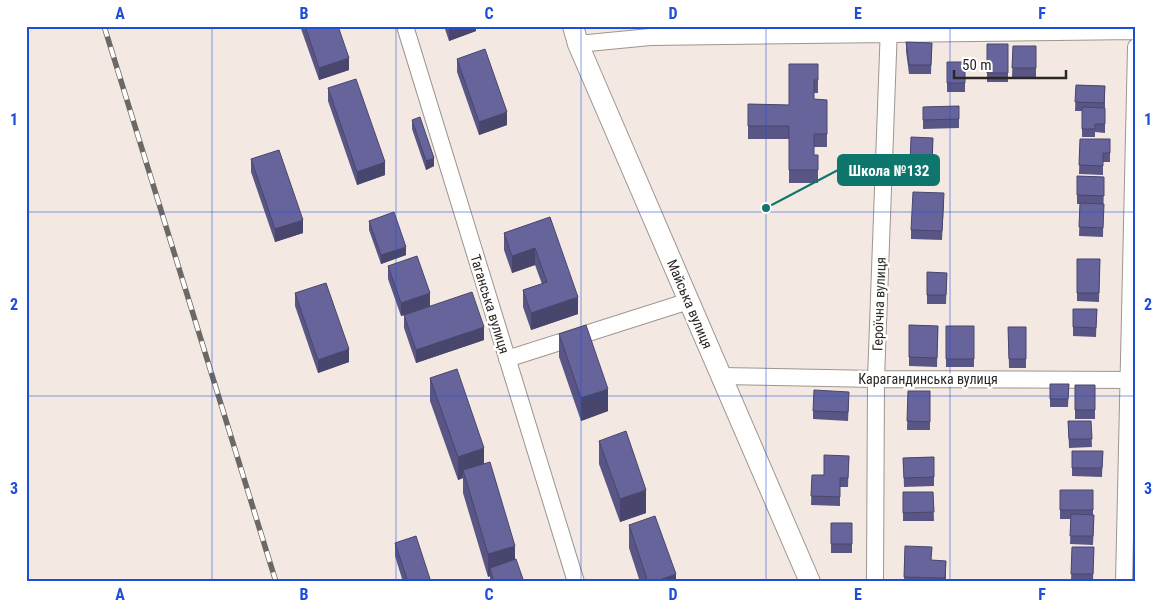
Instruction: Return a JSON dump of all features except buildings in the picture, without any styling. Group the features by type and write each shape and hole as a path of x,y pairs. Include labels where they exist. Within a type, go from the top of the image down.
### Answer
{"street":[{"name":"Таганська вулиця","path":"405,26 576,582"},
{"path":"575,35 650,32 889,30 1136,31"},
{"name":"Героїчна вулиця","path":"875,582 876,379 889,30"},
{"name":"Майська вулиця","path":"575,35 810,582"},
{"path":"1124,582 1132,380 1136,47"},
{"path":"508,359 689,301"},
{"name":"Карагандинська вулиця","path":"721,376 1132,380"}],"railway":[{"path":"104,26 276,582"}],"place":[{"name":"Школа №132","path":"766,208"}]}
